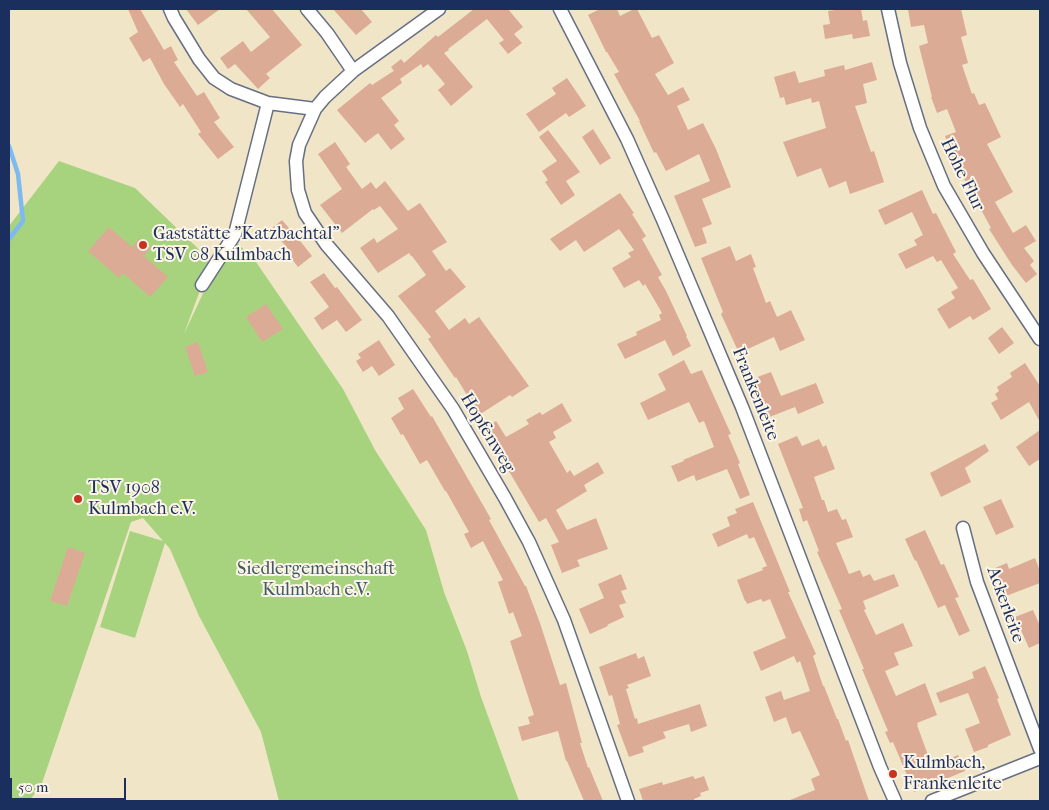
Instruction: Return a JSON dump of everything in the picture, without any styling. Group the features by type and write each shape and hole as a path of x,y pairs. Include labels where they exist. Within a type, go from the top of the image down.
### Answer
{"street":[{"path":"170,9 199,59 214,78 231,89 268,103 315,110"},
{"path":"307,9 327,33 353,71"},
{"name":"Hopfenweg","path":"439,9 353,71 325,97 315,110 299,145 296,160 298,190 305,213 326,244 388,316 453,409 530,542 564,620 628,801"},
{"name":"Frankenleite","path":"560,9 628,139 663,220 742,407 880,767 895,801"},
{"name":"Hohe Flur","path":"888,9 900,63 920,128 944,186 983,253 1040,340"},
{"path":"202,285 236,234 268,103"},
{"name":"Ackerleite","path":"963,528 977,582 1040,749"},
{"path":"932,801 1040,758"}],"green space":[{"name":"Siedlergemeinschaft Kulmbach e.V.","path":"59,161 135,188 209,259 202,285 184,334 205,289 235,241 254,259 343,389 375,450 426,530 444,592 467,651 481,697 519,801 279,801 261,732 199,616 170,549 165,543 135,638 100,627 130,531 163,541 143,518 131,522 41,786 29,801 9,801 9,226"}],"building":[{"path":"128,9 140,9 164,50 171,46 178,60 174,62 197,96 204,92 220,118 214,122 234,147 218,159 198,134 201,132 183,104 180,107 164,84 150,58 143,62 129,38 138,32"},
{"path":"186,9 220,9 198,25"},
{"path":"246,9 272,9 302,45 266,74 270,78 258,89 235,64 228,69 220,58 243,41 251,52 270,37"},
{"path":"333,9 361,9 372,22 356,35"},
{"path":"474,9 508,9 523,27 514,34 522,43 508,54 499,43 504,40 487,19 444,53 473,87 451,106 438,90 445,84 428,64 423,68 421,64 400,79 402,83 381,98 399,121 394,125 405,139 391,150 378,133 365,143 337,110 370,83 372,85 394,71 391,67 401,59 404,63 436,35 438,37"},
{"path":"600,9 617,9 620,16 637,9 652,38 659,35 674,63 655,74 668,95 683,87 690,100 677,106 688,130 703,123 716,149 731,187 702,199 712,224 702,228 707,243 695,247 674,196 710,181 699,154 666,171 656,152 654,153 640,121 614,74 619,72 606,52 588,15"},
{"path":"861,9 863,21 867,20 870,36 853,39 852,34 825,39 823,25 830,24 828,11"},
{"path":"908,9 961,9 967,35 961,37 968,63 962,65 972,94 974,93 979,105 985,103 1001,137 987,144 1013,192 995,202 1013,233 1026,225 1036,241 1024,248 1034,261 1030,265 1037,274 1026,283 989,229 991,228 960,171 963,170 957,156 953,158 945,136 956,132 947,109 937,113 931,97 919,46 928,43 924,25 911,27"},
{"path":"872,62 877,80 863,84 867,103 855,106 871,152 874,151 884,182 850,194 846,181 829,188 821,168 797,177 783,142 826,128 819,101 812,103 811,98 786,105 784,97 780,98 774,77 795,71 799,83 825,76 824,70 844,65 845,70"},
{"path":"567,78 586,106 569,117 566,113 539,132 526,114 556,94 552,88"},
{"path":"593,129 611,158 600,165 582,137"},
{"path":"548,130 580,172 566,181 575,195 561,205 545,182 548,180 542,171 557,161 539,137"},
{"path":"335,142 350,164 346,167 362,189 371,182 376,189 385,181 408,211 420,203 447,242 432,251 446,271 450,268 466,287 435,311 449,330 465,318 469,324 479,317 529,386 512,397 510,395 479,415 456,377 428,339 431,337 398,296 426,275 409,253 378,273 360,248 374,238 377,243 398,229 380,206 373,209 342,233 320,205 342,189 318,154"},
{"path":"922,190 933,214 936,213 956,252 953,254 970,280 973,279 991,309 973,320 970,316 949,329 937,309 955,298 951,292 958,288 941,260 937,262 933,256 906,269 898,254 917,245 914,240 923,235 912,212 885,225 878,210"},
{"path":"620,193 634,213 632,214 646,236 642,239 662,275 658,277 691,346 673,356 665,340 625,359 617,344 637,335 636,332 661,320 659,315 662,313 645,284 643,286 639,280 624,288 612,268 631,257 628,253 634,250 619,229 584,252 576,240 560,251 550,239"},
{"path":"282,220 312,256 298,267 287,253 290,251 271,229"},
{"path":"109,227 132,247 139,239 150,249 144,256 168,277 150,297 123,273 119,278 88,251"},
{"path":"730,246 736,261 751,254 756,267 753,268 766,303 770,301 777,317 791,310 805,340 780,351 774,337 739,353 721,314 723,312 701,258"},
{"path":"324,273 362,320 346,332 337,320 322,330 314,318 329,307 310,282"},
{"path":"266,304 283,329 262,342 246,317"},
{"path":"1002,327 1014,343 999,354 988,338"},
{"path":"379,340 395,365 379,376 372,366 363,372 356,361 361,358 358,354"},
{"path":"198,342 208,372 195,376 185,347"},
{"path":"684,360 691,374 702,370 731,434 728,435 740,463 738,464 750,495 740,499 727,469 696,481 694,475 678,482 671,466 714,447 704,421 699,423 689,402 648,420 640,403 666,390 658,374"},
{"path":"1025,363 1040,386 1040,422 1029,402 1001,420 991,403 998,399 995,394 999,391 997,387 1012,377 1010,373"},
{"path":"771,372 781,396 816,383 824,403 798,414 795,407 767,418 752,379"},
{"path":"413,389 432,416 491,519 489,520 526,586 560,685 566,683 582,743 580,743 588,768 603,801 584,801 566,761 558,731 522,741 518,727 530,724 528,717 534,715 510,641 522,636 513,612 509,614 498,582 503,580 483,541 471,548 464,534 469,532 427,460 420,464 403,434 401,435 391,418 404,409 398,398"},
{"path":"562,403 572,421 553,432 556,438 549,442 567,473 570,470 574,476 598,462 604,473 584,485 587,491 556,510 567,530 596,518 608,549 577,560 580,566 562,573 551,545 559,542 546,518 539,522 484,429 496,421 506,437 529,424 526,420 540,412 542,415"},
{"path":"1040,430 1040,459 1029,466 1016,447"},
{"path":"797,436 802,446 819,439 823,447 826,445 835,469 814,477 828,512 837,509 842,520 846,519 853,537 836,543 849,574 860,570 863,577 870,574 874,581 894,574 899,586 863,601 866,609 864,610 876,635 903,623 913,646 894,653 899,665 885,671 896,696 925,683 937,715 917,723 917,725 932,766 958,755 965,771 914,792 893,742 890,743 885,732 888,731 839,610 842,609 817,552 819,551 807,520 803,522 799,509 803,508 778,444"},
{"path":"985,444 989,451 965,468 971,482 941,497 930,473"},
{"path":"1001,499 1014,527 996,535 983,507"},
{"path":"753,502 790,592 788,592 816,654 813,656 823,686 846,741 848,740 869,801 790,801 815,790 811,779 820,775 800,731 792,734 786,717 774,722 765,697 781,691 784,700 810,691 800,661 797,663 794,656 761,671 753,652 786,638 770,599 763,602 761,599 747,604 737,580 763,570 762,568 767,566 754,537 749,539 747,534 718,547 712,534 730,526 727,517 737,513 735,509"},
{"path":"925,530 941,565 944,564 959,597 955,598 970,631 959,636 945,605 938,608 905,539"},
{"path":"68,547 85,553 67,606 50,601"},
{"path":"1035,558 1040,571 1040,583 1006,596 995,568 1007,563 1009,569"},
{"path":"621,574 627,589 621,591 626,603 619,605 624,617 590,634 579,609 604,598 598,584"},
{"path":"1033,610 1040,626 1040,643 1029,648 1015,617"},
{"path":"636,653 638,659 644,656 651,676 627,685 629,688 626,689 638,724 700,704 707,726 691,732 689,724 663,732 666,738 642,747 644,752 629,757 617,725 620,724 612,695 609,696 599,667"},
{"path":"985,666 999,698 997,699 1011,735 974,752 965,729 980,723 968,693 940,703 936,693 974,678 972,672"},
{"path":"693,776 695,779 704,776 709,790 700,793 701,796 694,799 694,801 643,801 639,789 662,782 663,785"}],"waterway":[{"path":"9,146 18,174 23,221 9,239"}],"place":[{"name":"Gaststätte \"Katzbachtal\" TSV 08 Kulmbach","path":"143,245"},
{"name":"TSV 1908 Kulmbach e.V.","path":"78,499"},
{"name":"Kulmbach, Frankenleite","path":"893,774"}]}
